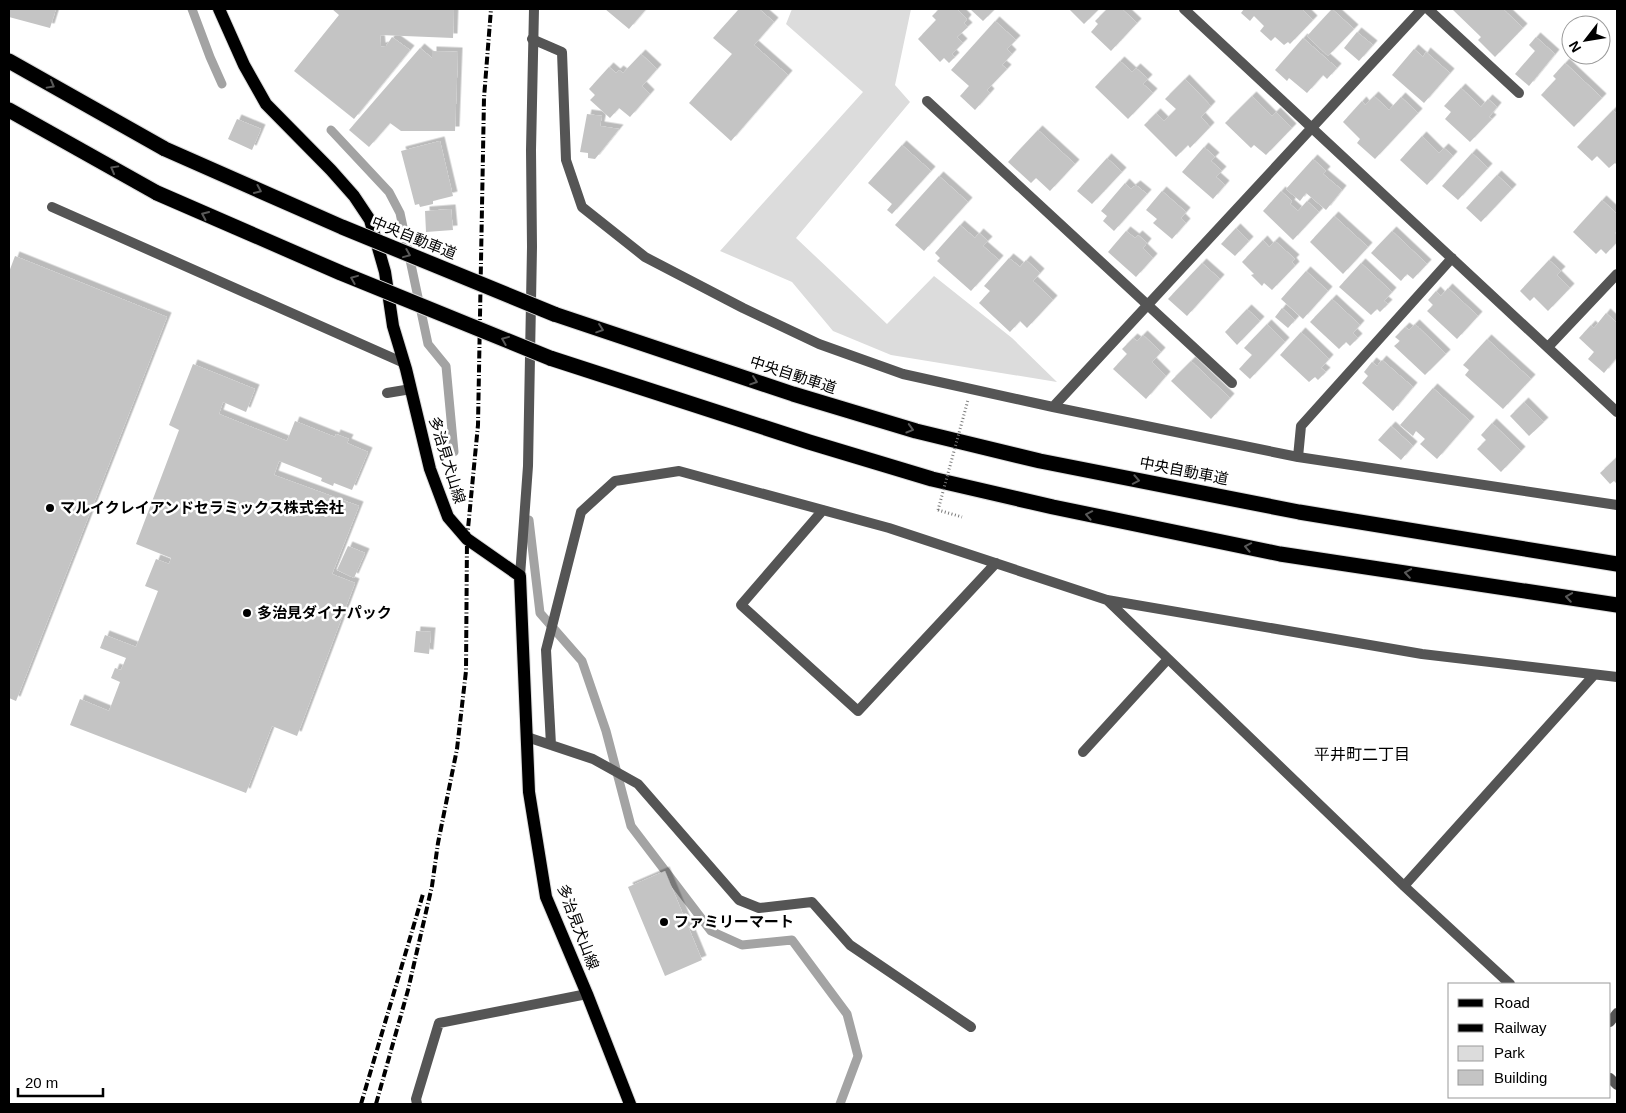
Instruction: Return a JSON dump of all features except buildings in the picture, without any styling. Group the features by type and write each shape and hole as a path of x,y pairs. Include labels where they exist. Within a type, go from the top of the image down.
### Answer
{"highway":[{"name":"中央自動車道","path":"9,61 165,149 342,227 554,314 793,394 916,430 1040,461 1299,512 1617,564"},
{"path":"9,110 157,193 350,277 550,358 818,445 932,479 1053,508 1280,554 1617,605"}],"main road":[{"name":"多治見犬山線","path":"219,9 244,66 266,104 331,170 354,196 370,220 385,272 393,326 411,389 430,469 448,517 467,538 520,576 529,792 546,897 587,994 630,1104"}],"street":[{"path":"520,576 528,466 532,247 532,40 534,9"},
{"path":"1184,9 1617,412"},
{"path":"1053,408 1422,9"},
{"path":"1428,9 1519,93"},
{"path":"532,40 562,52 566,160 582,207 645,257 743,308 819,344 903,374 1053,408 1298,457 1617,505"},
{"path":"927,101 1232,382"},
{"path":"52,207 404,363"},
{"path":"1298,457 1301,426 1452,258"},
{"path":"1548,347 1617,274"},
{"path":"387,393 411,389"},
{"path":"551,745 546,650 581,512 615,481 680,471 889,528 1107,600 1422,654 1594,676 1617,677"},
{"path":"823,510 741,605 858,711 996,563"},
{"path":"1107,600 1404,886 1509,983"},
{"path":"1083,752 1168,659"},
{"path":"1404,886 1594,676"},
{"path":"526,737 593,759 638,784 739,900 759,908 812,902 850,945 971,1026"},
{"path":"417,1104 416,1099 439,1022 587,994"}],"path":[{"path":"962,517 938,510 968,400"}],"green space":[{"path":"792,9 911,9 895,85 910,102 796,238 887,324 934,276 1012,338 1057,382 891,355 833,331 792,282 720,251 863,92 786,24"}],"waterway":[{"path":"192,9 222,84"},
{"path":"331,130 389,192 400,213 428,344 446,366 454,452"},
{"path":"529,520 540,613 582,661 606,731 631,826 711,931 742,945 792,940 847,1014 858,1056 840,1104"}],"railway":[{"path":"376,1104 408,990 432,886 438,843 457,749 466,671 467,539 478,425 484,98 491,9"},
{"path":"361,1104 423,894"}],"place":[{"name":"マルイクレイアンドセラミックス株式会社","path":"50,508"},
{"name":"多治見ダイナパック","path":"247,613"},
{"name":"ファミリーマート","path":"664,922"}],"district":[{"name":"平井町二丁目","path":"1362,754"}]}
